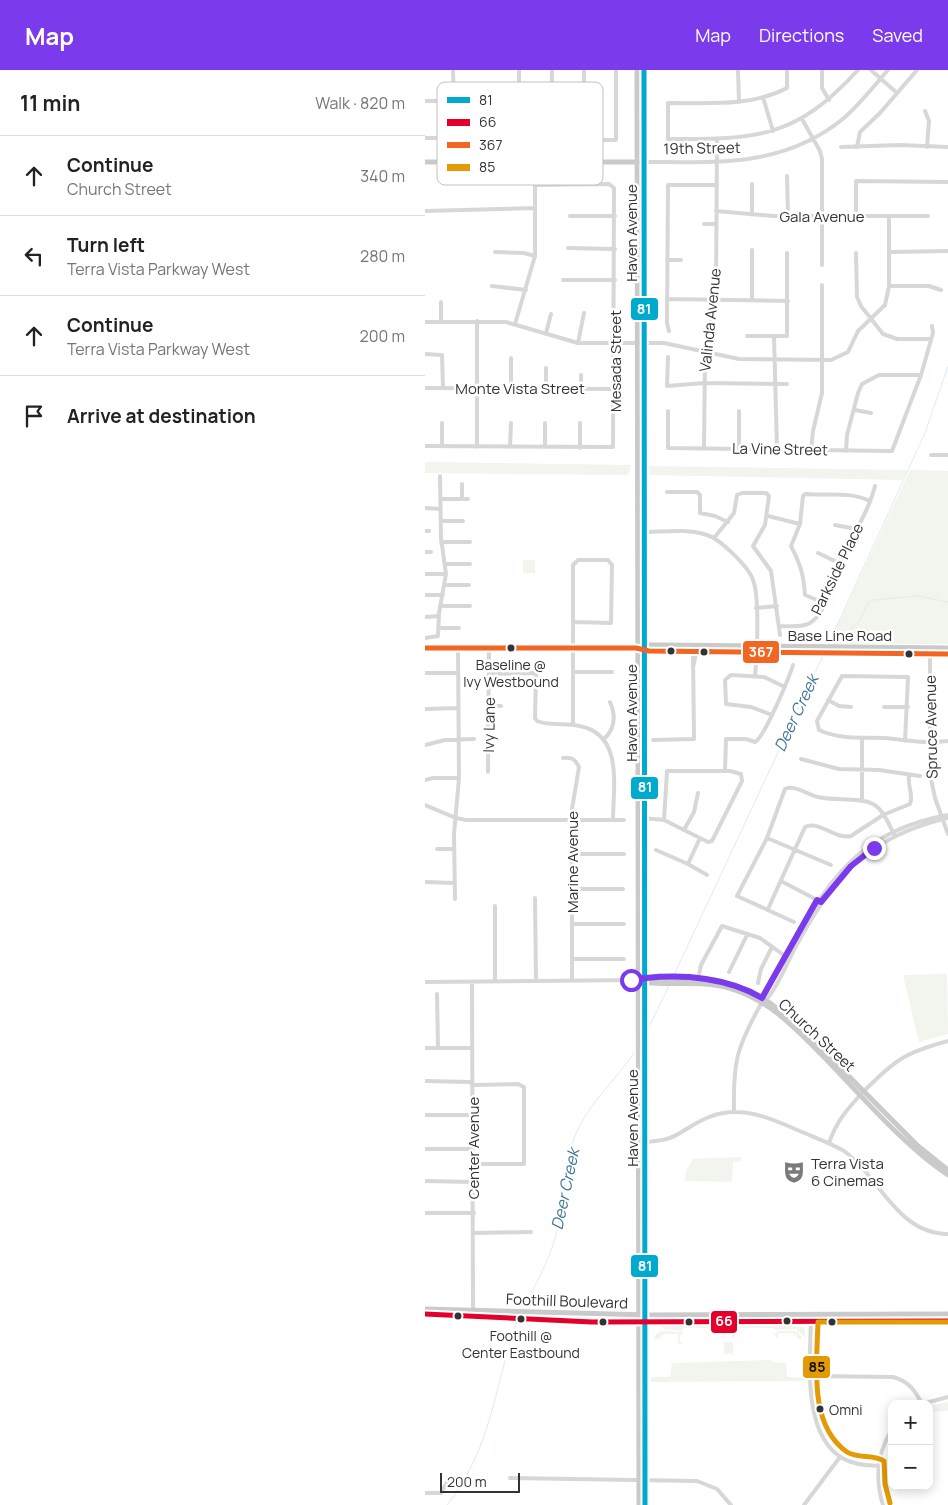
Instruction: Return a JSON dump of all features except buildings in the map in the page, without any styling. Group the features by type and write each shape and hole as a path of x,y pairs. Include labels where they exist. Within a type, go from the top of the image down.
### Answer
{"main road":[{"name":"Haven Avenue","path":"637,70 640,162 640,343 636,648 644,980 645,1505"},
{"name":"Haven Avenue","path":"640,162 644,70"},
{"name":"19th Street","path":"603,162 640,162"},
{"name":"Haven Avenue","path":"639,1505 637,980 644,648 640,343"},
{"name":"Base Line Road","path":"644,648 648,645 660,645 823,654 930,651 948,648"},
{"name":"Base Line Road","path":"425,648 644,648 649,651 695,652 826,647 930,651 948,654"},
{"name":"Church Street","path":"637,980 729,983 764,1000 799,1026 918,1151 948,1175"},
{"name":"Church Street","path":"862,1093 948,1170"},
{"name":"Foothill Boulevard","path":"425,1309 577,1321 948,1321"},
{"name":"Foothill Boulevard","path":"425,1314 948,1314"}],"street":[{"path":"603,140 616,140 616,70"},
{"path":"738,70 739,102"},
{"path":"787,70 787,88 763,97 739,102 668,102 668,138 745,138 773,131 802,119 829,100 858,70"},
{"path":"822,70 823,88 829,100"},
{"path":"871,70 897,93"},
{"name":"19th Street","path":"640,162 715,162 758,158 792,149 813,139 845,116 888,70"},
{"path":"857,147 860,132 917,70"},
{"path":"763,97 773,131"},
{"path":"925,111 929,121 927,147"},
{"path":"802,119 822,159 822,265"},
{"name":"Valinda Avenue","path":"704,448 705,351 715,299 715,162 717,139"},
{"path":"841,147 900,144 948,147"},
{"path":"787,176 788,216"},
{"path":"856,216 856,181 948,182"},
{"path":"752,184 752,215"},
{"path":"515,324 535,256 535,185"},
{"name":"Mesada Street","path":"574,185 612,186 615,216 613,448 579,448"},
{"path":"669,331 667,323 667,185 715,185"},
{"path":"425,211 535,208"},
{"name":"Gala Avenue","path":"716,211 788,216 928,216"},
{"path":"569,216 615,216"},
{"path":"425,322 477,321 515,324 578,343 673,344 739,359 823,360 840,357 848,352 858,331 885,305 889,286 889,217"},
{"path":"703,224 716,224"},
{"path":"568,248 615,248"},
{"path":"752,250 752,300"},
{"path":"889,252 948,251"},
{"path":"495,252 525,253 535,256"},
{"path":"747,336 787,336 787,253"},
{"path":"856,254 856,293 861,306 871,319 888,337 931,339"},
{"path":"667,260 681,260"},
{"path":"563,280 615,280"},
{"path":"811,450 813,431 822,393 822,285"},
{"path":"492,286 526,290"},
{"path":"889,286 929,286 941,290"},
{"path":"667,299 788,301"},
{"path":"441,302 441,322"},
{"path":"578,343 584,313"},
{"path":"546,333 551,314"},
{"path":"477,321 477,447"},
{"path":"846,451 847,435 862,384 879,375 921,375 931,339 932,326"},
{"path":"774,336 777,449"},
{"path":"425,354 442,355 443,388"},
{"path":"668,357 667,386 704,383 787,384"},
{"path":"511,358 511,388"},
{"path":"546,368 546,388"},
{"path":"581,375 581,388"},
{"name":"La Vine Street","path":"667,411 667,448 892,451 921,375"},
{"name":"Monte Vista Street","path":"425,388 614,389"},
{"path":"855,410 871,413"},
{"path":"739,411 739,448"},
{"path":"442,423 442,446"},
{"path":"510,447 511,423"},
{"path":"545,423 545,447"},
{"path":"425,446 579,448 580,423"},
{"path":"931,455 948,455"},
{"path":"425,638 436,638 438,636 440,606 445,585 446,574 441,542 440,476"},
{"path":"462,484 462,499"},
{"name":"Parkside Place","path":"779,626 804,625 816,618 824,603 839,563 870,501 875,486"},
{"path":"667,492 697,492 700,495 700,513 715,516 728,522"},
{"path":"714,538 734,513 737,495 742,493 766,493 769,496 768,516 753,546 771,571 777,606 779,635"},
{"path":"824,603 805,595 804,577 791,546 800,524 803,496 805,494 844,494 870,501"},
{"path":"441,499 468,499"},
{"path":"425,508 441,509"},
{"path":"768,516 800,524"},
{"path":"441,521 463,521"},
{"path":"835,525 857,529"},
{"path":"637,532 695,533 714,538 750,573 755,585 755,676"},
{"path":"441,542 470,542"},
{"path":"425,552 431,552"},
{"path":"818,554 839,563"},
{"path":"573,725 573,648 575,562 608,560 611,562 611,622 574,622"},
{"path":"445,564 470,564"},
{"path":"425,574 446,574"},
{"path":"445,585 469,585"},
{"path":"425,595 443,595"},
{"path":"440,606 470,606"},
{"path":"755,608 777,606"},
{"path":"425,616 439,616"},
{"path":"439,628 459,628"},
{"path":"455,899 454,849 459,778 457,648"},
{"name":"Ivy Lane","path":"488,772 489,648"},
{"name":"Spruce Avenue","path":"930,651 931,782 948,834"},
{"path":"653,740 694,739 695,652"},
{"path":"725,771 726,738 757,742 772,715 793,665"},
{"path":"573,672 612,672"},
{"path":"425,673 458,673"},
{"path":"489,674 536,674 535,718 537,721 585,727 604,739 613,758 613,820"},
{"path":"772,715 751,707 726,704 725,680 727,676 755,676 785,687"},
{"path":"905,741 908,677 842,676 817,721 817,727 822,732 836,736 862,738 905,741 930,742 948,741"},
{"path":"827,700 839,706 851,707"},
{"path":"604,739 613,726 613,711 610,702"},
{"path":"489,706 501,706"},
{"path":"884,707 908,707"},
{"path":"425,709 458,708"},
{"path":"862,738 862,800"},
{"path":"425,745 445,740 474,739"},
{"name":"Marine Avenue","path":"563,758 571,758 576,761 579,767 573,800 572,820 572,980"},
{"path":"801,759 839,770 886,770 920,776"},
{"path":"640,818 664,820 700,838 712,841 743,777 741,774 725,771 667,771 664,820"},
{"path":"768,909 808,825 848,837 883,814 912,802 908,786 909,775"},
{"path":"425,780 433,778 459,778"},
{"path":"794,922 737,896 767,838 777,807 788,787 826,798 862,800 875,805 883,814 894,834"},
{"path":"684,830 694,812 698,793"},
{"path":"425,805 456,818 513,821 624,820"},
{"path":"764,1000 785,956 819,901 851,866 894,834 914,823 948,816"},
{"path":"689,864 700,838"},
{"path":"767,838 831,865"},
{"path":"437,849 454,849"},
{"path":"655,850 689,864 707,875"},
{"path":"572,854 624,854"},
{"path":"781,881 819,901"},
{"path":"425,882 454,883"},
{"path":"572,889 623,889"},
{"path":"535,898 536,980"},
{"path":"734,1112 736,1057 746,1031 819,901"},
{"path":"495,906 495,980"},
{"path":"572,924 624,924"},
{"path":"697,981 701,965 722,926 760,938 785,956"},
{"path":"729,972 747,935"},
{"path":"758,983 761,969 772,948"},
{"path":"572,959 624,959"},
{"name":"Church Street","path":"425,982 637,980"},
{"name":"Center Avenue","path":"472,982 473,1313"},
{"path":"437,994 438,1048"},
{"path":"829,1143 841,1118 878,1076 899,1059 911,1053 948,1041"},
{"path":"425,1048 472,1048"},
{"path":"425,1081 470,1082 473,1085 518,1084 524,1087 524,1164 473,1164"},
{"path":"637,1142 671,1139 709,1117 734,1112 764,1116 829,1143 855,1160 913,1225 931,1233 948,1234"},
{"path":"425,1115 473,1115"},
{"path":"425,1149 473,1149"},
{"path":"425,1182 473,1182"},
{"path":"425,1213 473,1213"},
{"path":"474,1233 531,1232"},
{"path":"811,1314 812,1402 817,1423 827,1443 840,1456 856,1464 878,1466"},
{"path":"811,1376 893,1377 904,1380 912,1387 920,1400"},
{"path":"933,1401 948,1397"},
{"path":"883,1505 878,1485 878,1466 888,1437"},
{"path":"804,1505 840,1456"},
{"path":"510,1478 697,1481 717,1490 731,1505"},
{"path":"425,1493 441,1493 448,1480"}],"shaded area":[{"path":"425,462 631,465 628,475 425,473"},
{"path":"648,466 907,470 903,480 648,475"},
{"path":"910,470 948,471 948,644 829,644"},
{"path":"523,560 535,560 535,573 523,573"},
{"path":"947,974 948,1034 919,1042 903,975"},
{"path":"741,1157 742,1161 733,1162 732,1182 685,1181 686,1171 693,1159"},
{"path":"662,1326 725,1326 725,1336 722,1338 724,1331 721,1328 683,1328 683,1331 664,1329"},
{"path":"732,1326 804,1327 806,1338 796,1329 774,1330 773,1328 736,1328 733,1331 735,1338 732,1337"},
{"path":"661,1331 682,1332 683,1334 681,1334 679,1340 683,1344 678,1344 678,1334 664,1334 664,1337 662,1334 659,1339 654,1339 655,1335"},
{"path":"779,1331 795,1331 795,1333 793,1337 793,1333 778,1333 778,1339 774,1334"},
{"path":"797,1331 803,1339 798,1339 795,1333"},
{"path":"722,1342 733,1342 733,1354 735,1355 732,1355 731,1353 722,1355 724,1354 724,1343"},
{"path":"771,1360 773,1362 786,1363 787,1377 805,1378 805,1381 650,1382 652,1377 670,1377 672,1363"},
{"path":"948,1402 948,1411 933,1412 933,1405"},
{"path":"883,1470 886,1472 886,1478 888,1478 888,1490 892,1490 891,1505 888,1505"}],"waterway":[{"name":"Deer Creek","path":"828,645 925,433 948,366"},
{"path":"846,637 848,631 859,621 866,607 873,600 918,596 948,602"},
{"name":"Deer Creek","path":"674,975 823,656"},
{"name":"Deer Creek","path":"647,1031 669,986"},
{"name":"Deer Creek","path":"524,1307 545,1266 553,1245 561,1212 567,1167 576,1133 595,1101 634,1053"},
{"name":"Deer Creek","path":"447,1505 462,1483 483,1439 517,1322"}],"transit line":[{"name":"81","path":"644,70 645,1505"},
{"name":"367","path":"425,648 636,648 649,651 948,654"},
{"name":"66","path":"425,1314 592,1322 948,1321"},
{"name":"85","path":"890,1503 885,1484 884,1461 847,1452 835,1440 826,1426 820,1410 817,1392 818,1322 948,1322"}],"place":[{"name":"Baseline @ Ivy Westbound","path":"511,648"},
{"name":"Terra Vista 6 Cinemas","path":"794,1172"},
{"name":"Foothill @ Center Eastbound","path":"521,1319"},
{"name":"Omni","path":"820,1409"}],"route":[{"path":"631,980 644,978 698,978 714,980 729,983 757,994 762,998 817,900 821,902 851,866 874,848"}]}
